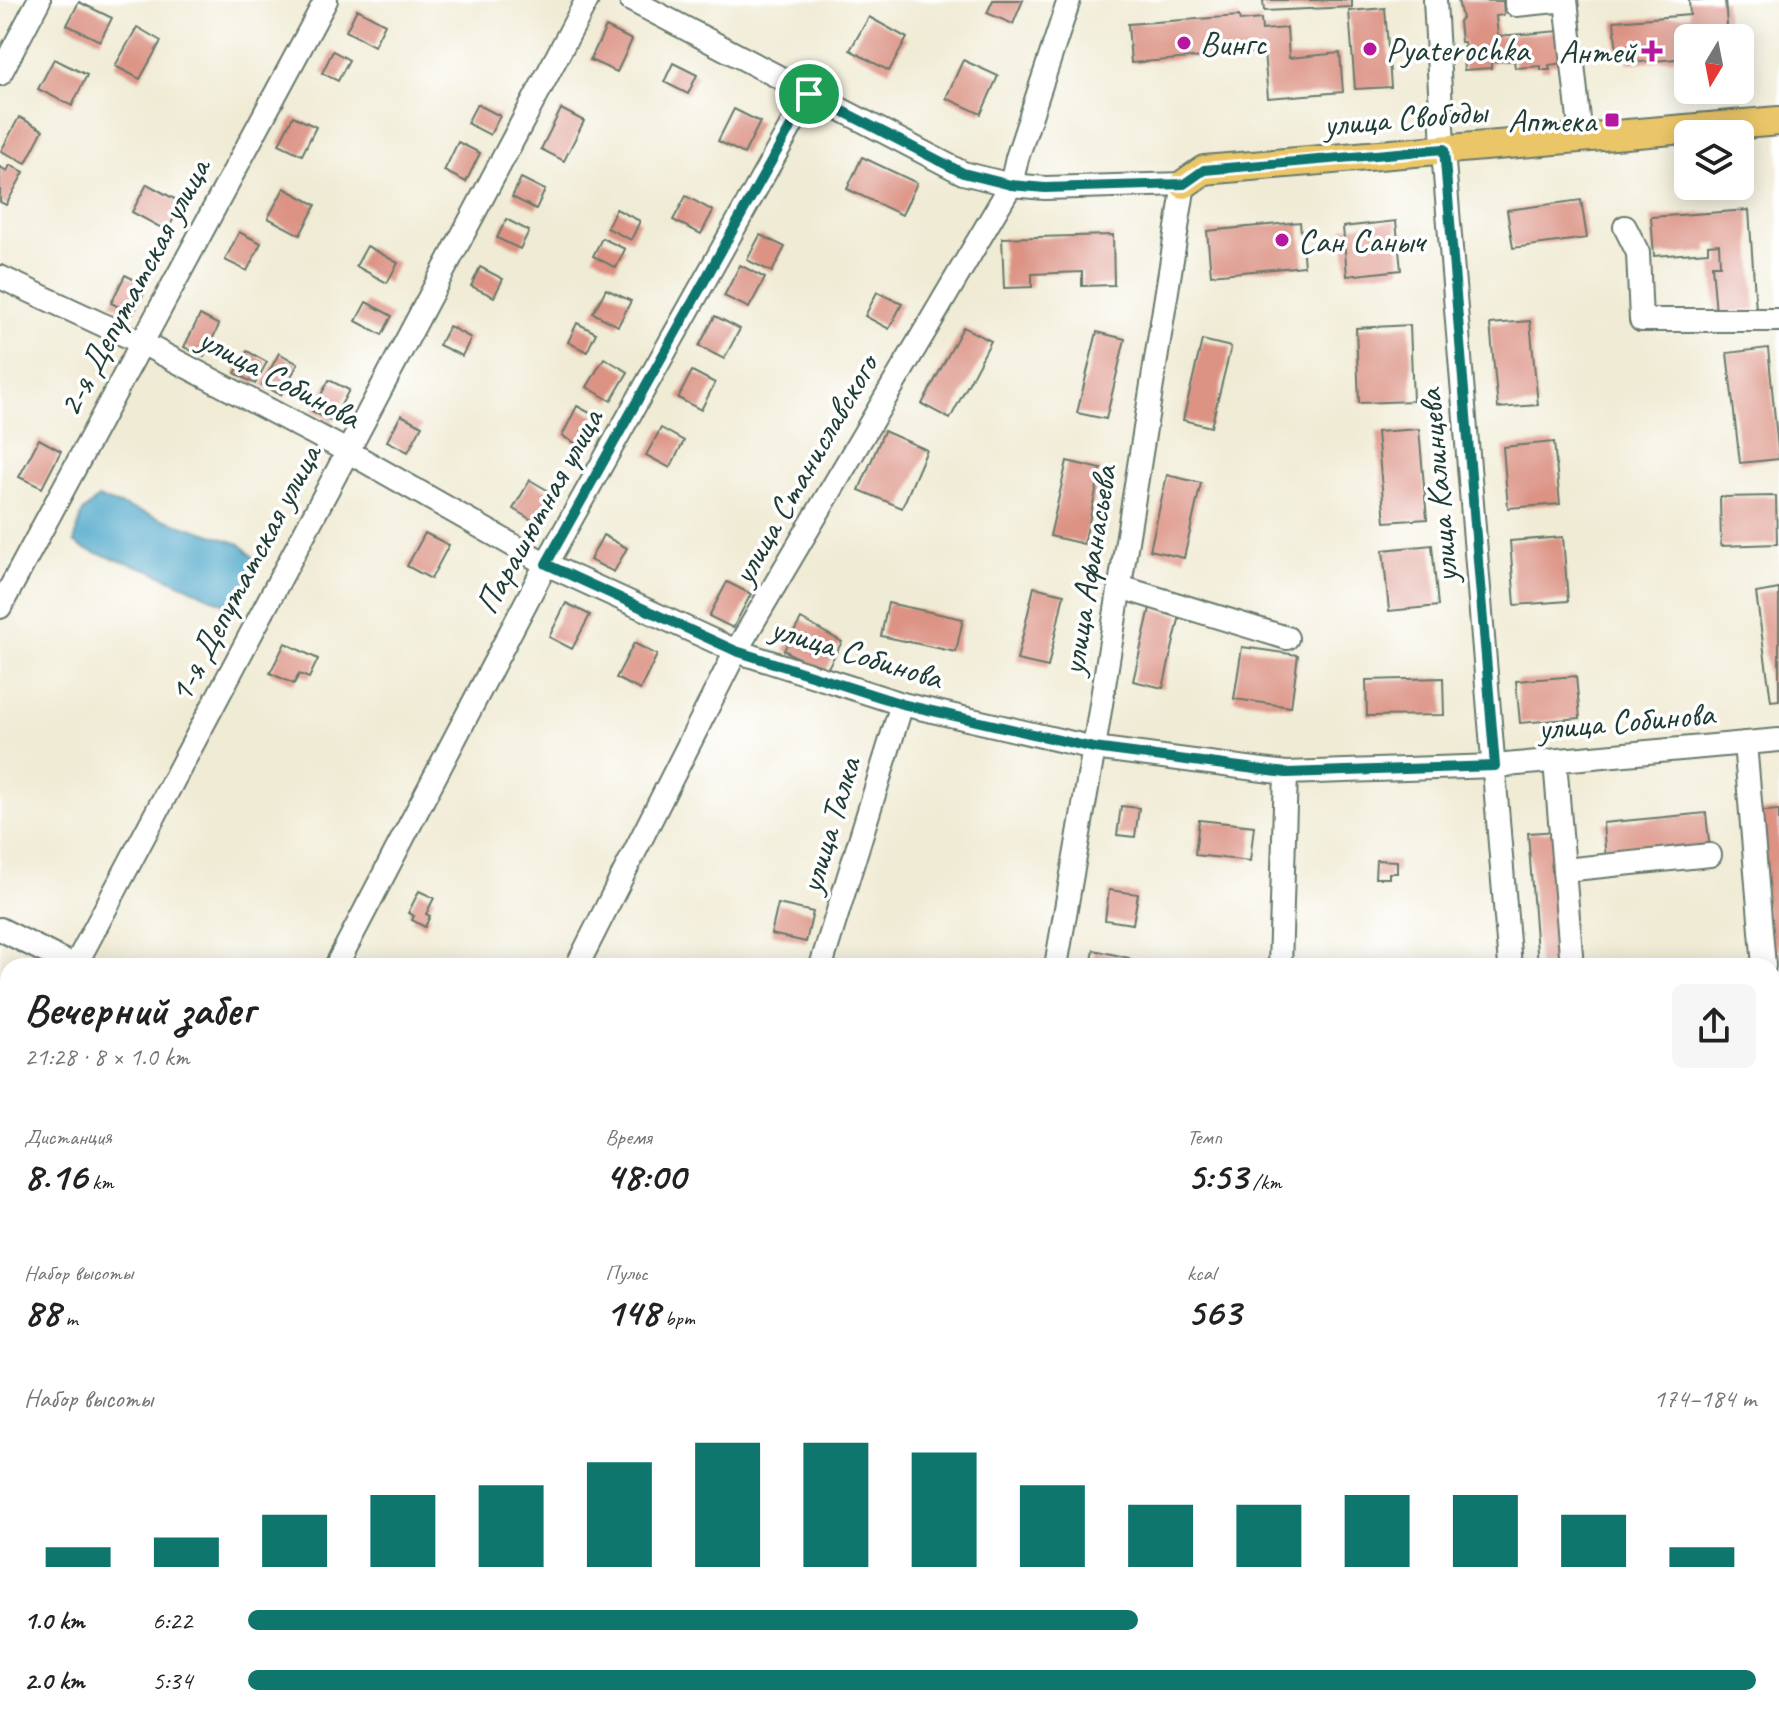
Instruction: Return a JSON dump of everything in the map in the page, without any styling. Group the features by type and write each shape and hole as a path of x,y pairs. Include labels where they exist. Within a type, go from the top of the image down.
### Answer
{"main road":[{"name":"улица Свободы","path":"1184,184 1581,138 1779,121"},
{"path":"1754,140 1779,138"},
{"name":"улица Свободы","path":"1444,156 1674,146"}],"street":[{"path":"0,74 39,0"},
{"name":"2-я Депутатская улица","path":"0,607 326,0"},
{"name":"1-я Депутатская улица","path":"79,958 587,0"},
{"name":"улица Свободы","path":"631,0 963,173 1011,185 1045,188 1184,184"},
{"name":"улица Станиславского","path":"581,958 736,651 1011,185 1069,0"},
{"name":"улица Калинцева","path":"1435,0 1444,156 1509,958"},
{"path":"1516,0 1516,5 1567,0 1581,138"},
{"name":"Парашютная улица","path":"340,958 546,564 809,94"},
{"name":"улица Афанасьева","path":"1057,958 1184,184"},
{"path":"1625,227 1638,253 1641,320 1779,320"},
{"name":"улица Собинова","path":"0,277 142,343 347,451 546,564 736,651 902,704 1094,748 1286,773 1495,766 1779,740"},
{"path":"1120,587 1287,638"},
{"name":"улица Талка","path":"823,958 902,704"},
{"path":"1745,743 1763,958"},
{"path":"1555,761 1571,958"},
{"path":"1280,958 1286,773"},
{"path":"1564,870 1710,855"},
{"path":"0,929 59,958"}],"water":[{"path":"98,498 240,544 259,563 242,597 229,606 150,570 84,549 74,542 82,513"}],"building":[{"path":"993,0 1023,0 1013,24 987,13"},
{"path":"1263,0 1352,0 1352,7 1264,11"},
{"path":"1458,0 1503,1 1504,15 1496,16 1498,36 1560,31 1563,63 1549,65 1550,70 1541,70 1541,66 1515,68 1514,60 1491,62 1491,68 1464,70 1462,48 1465,48 1464,42 1461,42 1459,21 1462,18"},
{"path":"1689,0 1725,0 1727,24 1674,24 1674,59 1628,63 1627,53 1617,54 1614,21 1690,15"},
{"path":"79,2 112,18 100,41 67,25"},
{"name":"Pyaterochka","path":"1385,8 1391,87 1355,89 1349,11"},
{"path":"357,9 385,24 374,46 346,31"},
{"path":"1239,16 1240,21 1261,19 1262,30 1287,28 1289,58 1340,53 1343,92 1268,98 1264,52 1131,63 1128,24"},
{"path":"869,17 907,38 889,71 850,50"},
{"path":"137,27 161,41 140,79 115,66"},
{"path":"606,27 632,40 617,72 590,60"},
{"path":"333,51 349,60 338,81 322,73"},
{"path":"54,59 87,75 72,106 38,89"},
{"path":"963,60 998,76 981,114 946,98"},
{"path":"673,63 697,75 688,94 664,82"},
{"path":"477,104 500,116 490,135 467,123"},
{"path":"561,109 584,121 564,161 541,149"},
{"path":"734,109 760,122 744,154 718,141"},
{"path":"293,116 316,127 302,155 279,144"},
{"path":"19,117 43,130 26,163 1,151"},
{"path":"458,142 480,153 466,182 444,171"},
{"path":"862,157 917,183 902,215 847,189"},
{"path":"10,165 24,172 6,205 0,202 0,167 7,171"},
{"path":"521,178 545,190 536,209 512,197"},
{"path":"147,184 182,203 167,231 132,212"},
{"path":"284,188 316,205 300,235 268,218"},
{"path":"686,196 713,211 701,234 673,220"},
{"path":"1581,200 1587,238 1513,248 1507,210"},
{"path":"616,209 640,221 631,240 607,228"},
{"path":"1749,210 1756,310 1716,313 1712,265 1720,265 1719,244 1708,245 1708,252 1654,256 1651,217"},
{"path":"506,219 529,231 520,249 497,238"},
{"path":"1396,221 1401,270 1347,276 1343,227"},
{"path":"1300,222 1304,266 1211,275 1207,231"},
{"path":"239,232 261,243 247,271 225,260"},
{"path":"760,235 785,247 772,272 747,260"},
{"path":"1113,235 1114,285 1082,286 1082,272 1032,274 1032,287 1004,288 1002,238"},
{"path":"602,238 625,249 616,268 593,256"},
{"path":"367,246 398,263 387,283 356,266"},
{"path":"740,265 765,278 749,308 724,296"},
{"path":"480,267 503,279 494,297 471,286"},
{"path":"125,275 147,286 133,314 111,303"},
{"path":"606,289 631,301 618,326 593,313"},
{"path":"877,292 902,304 889,329 865,316"},
{"path":"366,302 392,316 382,335 356,321"},
{"path":"200,315 219,325 204,357 184,347"},
{"path":"715,316 740,329 724,359 699,346"},
{"path":"1530,321 1538,405 1498,408 1490,324"},
{"path":"577,323 596,333 587,352 568,342"},
{"path":"1410,325 1413,401 1359,403 1356,328"},
{"path":"449,326 471,338 462,356 439,345"},
{"path":"963,327 991,341 950,419 922,404"},
{"path":"1097,332 1125,339 1106,419 1077,413"},
{"path":"1202,340 1231,347 1211,427 1183,420"},
{"path":"1768,348 1779,459 1740,463 1727,353"},
{"path":"247,351 267,362 255,384 235,373"},
{"path":"279,353 298,364 281,395 262,385"},
{"path":"604,358 628,372 611,401 587,387"},
{"path":"692,371 715,383 701,410 678,398"},
{"path":"329,380 349,390 332,422 312,411"},
{"path":"577,406 601,419 586,449 562,436"},
{"path":"401,415 422,426 408,452 387,441"},
{"path":"661,428 684,441 670,468 646,455"},
{"path":"1419,429 1427,519 1385,522 1377,432"},
{"path":"884,431 927,450 902,508 859,490"},
{"path":"39,439 61,451 42,488 19,477"},
{"path":"1554,442 1560,504 1508,508 1503,447"},
{"path":"1067,461 1101,469 1084,544 1050,536"},
{"path":"1167,475 1201,483 1184,558 1150,550"},
{"path":"530,480 554,494 537,523 513,509"},
{"path":"1776,496 1777,544 1721,546 1720,497"},
{"path":"425,533 449,545 431,579 407,566"},
{"path":"603,535 627,548 614,572 590,560"},
{"path":"1563,537 1568,601 1515,605 1510,541"},
{"path":"1432,545 1438,606 1389,611 1383,550"},
{"path":"727,582 751,594 733,628 709,616"},
{"path":"1034,587 1064,594 1048,667 1017,660"},
{"path":"1779,589 1779,700 1771,701 1756,593"},
{"path":"566,603 590,615 572,649 549,637"},
{"path":"888,603 963,619 956,652 881,636"},
{"path":"1150,608 1180,615 1163,688 1133,681"},
{"path":"801,619 842,642 825,673 784,650"},
{"path":"285,643 318,659 309,678 299,674 294,684 270,673"},
{"path":"634,643 657,655 640,690 616,678"},
{"path":"1242,647 1298,655 1291,707 1234,699"},
{"path":"1576,676 1580,718 1520,723 1516,681"},
{"path":"1443,678 1444,715 1367,716 1366,680"},
{"path":"1121,806 1139,808 1135,837 1117,835"},
{"path":"1779,810 1779,958 1771,958 1755,812"},
{"path":"1706,813 1710,851 1606,861 1603,823"},
{"path":"1199,820 1254,826 1250,861 1195,855"},
{"path":"1558,831 1567,958 1537,958 1528,833"},
{"path":"1376,860 1397,861 1397,873 1389,873 1389,878 1375,878"},
{"path":"1109,890 1138,894 1133,924 1105,920"},
{"path":"419,891 434,898 426,914 430,916 425,927 412,920 414,916 408,913"},
{"path":"778,904 813,912 806,942 771,934"},
{"path":"1094,950 1129,958 1092,958"}],"place":[{"name":"Вингс","path":"1184,43"},
{"name":"Pyaterochka","path":"1370,49"},
{"name":"Антей","path":"1652,51"},
{"name":"Аптека","path":"1612,120"},
{"name":"Сан Саныч","path":"1282,240"}],"route":[{"path":"809,94 963,173 1011,185 1045,188 1184,184 1204,170 1444,149 1495,766 1286,773 1094,748 902,704 736,651 546,564 809,94"}]}
